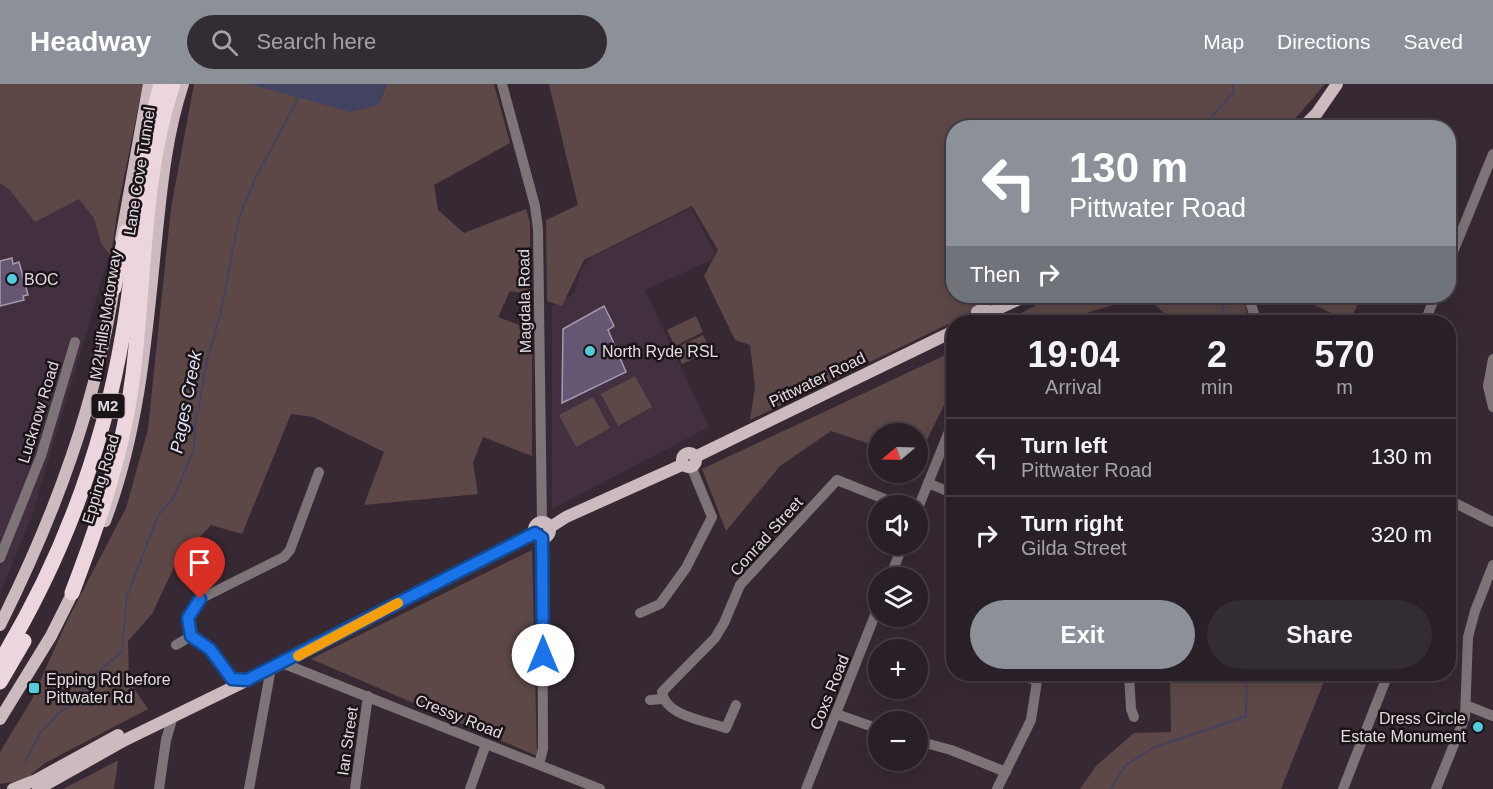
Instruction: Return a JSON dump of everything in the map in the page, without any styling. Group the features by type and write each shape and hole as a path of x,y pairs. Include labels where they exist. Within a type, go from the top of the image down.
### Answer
{"highway":[{"name":"Lane Cove Tunnel","path":"149,130 161,84"},
{"name":"Lane Cove Tunnel","path":"140,299 154,166 173,84"},
{"name":"M2","path":"114,288 149,130"},
{"name":"M2 Hills Motorway","path":"0,662 54,561 82,494 101,432 124,331 149,130"},
{"name":"M2","path":"72,593 105,501 123,435 132,380 140,299"},
{"name":"M2 Hills Motorway","path":"0,682 40,613 88,505 117,408 140,299"}],"main road":[{"name":"Epping Road","path":"0,625 34,554 71,463 103,349 137,138 149,84"},
{"name":"Epping Road","path":"0,719 13,701 95,549 110,508 131,434 142,375 165,160 183,84"},
{"path":"1310,120 1337,84"},
{"path":"993,315 1014,303"},
{"path":"977,315 979,310 986,309 989,315"},
{"name":"Pittwater Road","path":"43,785 120,734 232,679 313,646 566,517 690,462 946,335"},
{"name":"Pittwater Road","path":"13,789 43,785 173,716 313,646"},
{"path":"0,731 13,701"}],"street":[{"name":"Magdala Road","path":"502,84 535,206 538,229 543,749 539,764"},
{"path":"1456,245 1493,154"},
{"name":"Lucknow Road","path":"0,558 41,456 75,342"},
{"path":"1493,359 1488,386 1493,407"},
{"path":"923,495 946,438"},
{"path":"640,613 660,604 686,568 712,517 690,462"},
{"path":"232,679 210,649 191,636 188,618 200,599 284,557 290,550 319,472"},
{"name":"Conrad Street","path":"663,699 663,692 672,679 715,638 740,585 837,480 874,495"},
{"path":"928,483 946,491"},
{"path":"1456,504 1493,522"},
{"path":"1436,789 1468,706 1468,637 1474,611 1493,565"},
{"name":"Coxs Road","path":"806,789 870,627"},
{"path":"176,645 191,636"},
{"path":"301,654 300,666 307,671"},
{"path":"249,789 266,691 277,666"},
{"name":"Cressy Road","path":"277,666 307,671 539,764 577,785 600,789"},
{"path":"217,694 232,679 249,679 266,691"},
{"path":"997,789 1031,720 1037,681"},
{"path":"1129,681 1131,709 1134,717"},
{"path":"1343,789 1385,681"},
{"name":"Ian Street","path":"355,789 368,696"},
{"path":"650,700 663,699 670,708 726,728 736,705"},
{"path":"1468,706 1493,716"},
{"path":"836,714 868,725"},
{"path":"159,789 166,740 173,716"},
{"path":"153,727 166,740"},
{"path":"470,789 486,744"},
{"path":"928,744 951,750 1006,772"}],"shaded area":[{"path":"0,84 143,84 118,207 111,256 101,243 94,218 79,199 35,222 9,189 0,183"},
{"path":"194,84 249,84 378,105 387,84 494,84 510,143 434,185 438,210 464,233 526,209 530,223 530,294 510,291 498,317 532,330 532,456 483,437 473,463 478,494 364,505 384,452 313,417 291,414 242,534 211,525 176,563 152,614 128,641 129,681 148,709 45,763 25,780 0,784 0,752 32,699 68,619 126,508 148,429 171,208"},
{"path":"549,84 1325,84 1294,120 946,120 946,303 992,303 967,315 946,315 946,325 750,420 755,387 750,345 735,340 704,276 718,250 692,206 584,260 562,306 547,301 546,220 578,205"},
{"path":"0,119 57,130 114,239 31,519 0,593"},
{"path":"691,208 715,253 711,260 645,290 709,427 552,509 552,306 574,294 581,269 593,256"},
{"path":"1040,303 1119,303 1083,315 1017,315"},
{"path":"1153,303 1245,303 1247,315 1166,315"},
{"path":"1311,303 1359,303 1352,315 1334,315"},
{"path":"696,316 703,332 675,346 667,330"},
{"path":"703,335 711,351 682,364 675,348"},
{"path":"946,355 946,401 928,438 928,423 868,423 868,443 831,431 780,466 726,531 702,469"},
{"path":"635,376 652,407 618,426 601,394"},
{"path":"593,397 610,428 576,447 559,415"},
{"path":"532,550 537,756 311,659"},
{"path":"1170,681 1324,681 1281,789 1080,789 1096,766 1134,733 1171,732"},
{"path":"117,761 114,789 63,789"}],"water":[{"path":"249,84 387,84 378,105 351,112"}],"building":[{"name":"BOC","path":"12,258 13,264 19,262 28,295 23,296 24,300 0,306 0,261"},
{"name":"North Ryde RSL","path":"604,306 614,326 608,330 626,372 562,403 563,329"}],"waterway":[{"path":"1211,120 1212,116 1233,93 1233,84"},
{"name":"Pages Creek","path":"25,762 41,732 60,712 75,703 90,678 122,652 127,596 158,516 174,497 194,449 195,426 208,356 220,316 239,218 255,179 299,97"},
{"path":"1221,303 1225,315"},
{"path":"1110,789 1126,765 1153,748 1246,716 1247,681"}],"slow traffic":[{"path":"298,656 313,646 398,603"}],"place":[{"name":"BOC","path":"12,279"},
{"name":"North Ryde RSL","path":"590,351"},
{"name":"Epping Rd before Pittwater Rd","path":"34,688"},
{"name":"Dress Circle Estate Monument","path":"1478,727"}],"route":[{"path":"200,599 188,618 191,636 210,649 232,679 247,680 535,533 536,536 542,538 543,655"}]}
